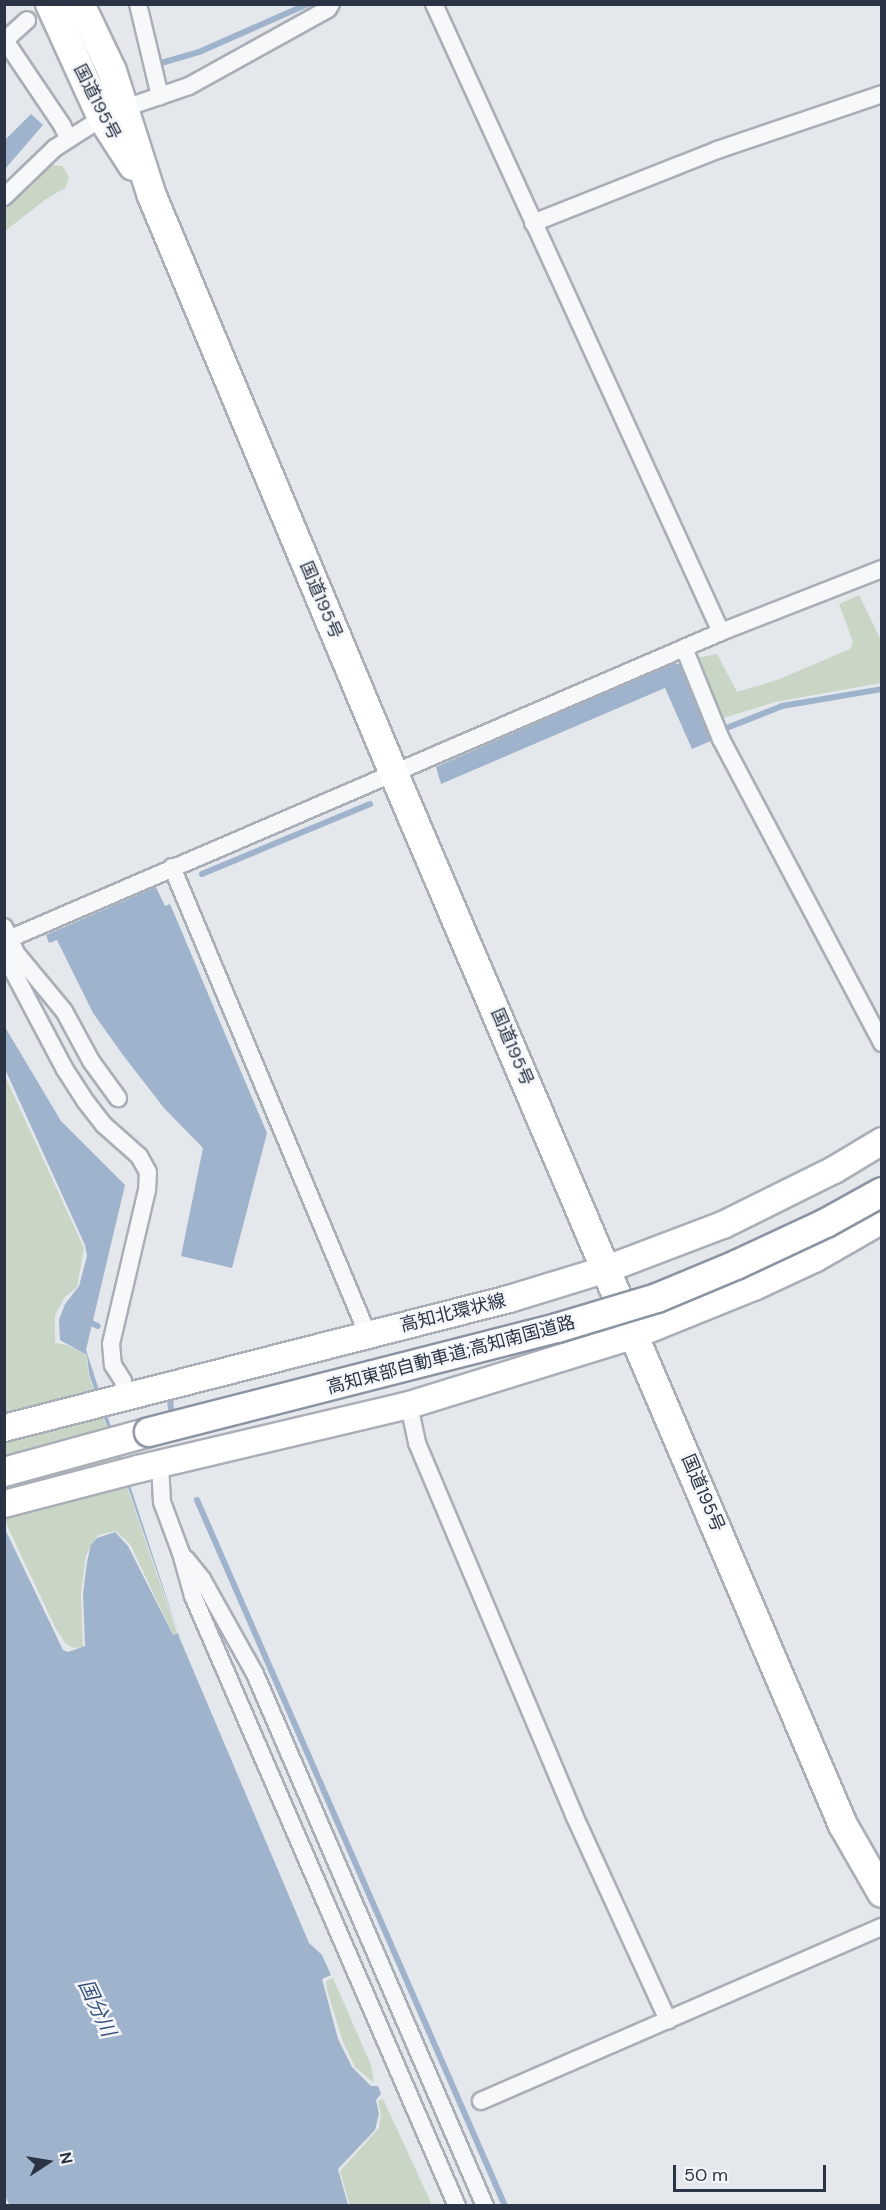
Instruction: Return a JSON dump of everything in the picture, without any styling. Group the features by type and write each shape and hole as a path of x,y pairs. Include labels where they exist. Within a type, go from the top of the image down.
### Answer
{"highway":[{"name":"国道195号","path":"80,4 112,71 113,113"},
{"name":"国道195号","path":"38,12 113,113 152,196 394,774 843,1825 882,1893"},
{"name":"高知東部自動車道;高知南国道路","path":"4,1472 149,1432 557,1328 657,1298 766,1251 882,1192"},
{"path":"4,1467 149,1432"}],"main road":[{"name":"高知北環状線","path":"4,1428 509,1299 607,1269 732,1220 834,1170 882,1141"},
{"path":"4,1504 149,1466 409,1405 635,1335 754,1287 816,1258 882,1220"}],"street":[{"path":"138,4 160,96"},
{"path":"4,197 68,138 113,113 189,87 328,9 332,4"},
{"path":"434,4 721,632"},
{"path":"38,12 5,40 62,125 68,138"},
{"path":"533,223 717,150 882,94"},
{"path":"6,940 721,632 882,569"},
{"path":"684,648 721,739 882,1043"},
{"path":"172,867 368,1335"},
{"path":"6,940 64,1011 91,1061 118,1098"},
{"path":"6,940 64,1068 104,1125 139,1156 148,1172 147,1190 111,1344 113,1365 123,1381 126,1396"},
{"path":"409,1405 417,1443 426,1465 574,1815 668,2020"},
{"path":"149,1466 181,1553 193,1596 457,2205"},
{"path":"181,1553 202,1579 255,1674 485,2205"},
{"path":"481,2101 882,1927"}],"green space":[{"path":"49,165 63,166 69,178 65,188 46,199 5,231 5,207 33,185"},
{"path":"859,595 881,640 881,683 775,702 720,719 696,658 717,654 737,692 777,680 850,649 853,642 839,604"},
{"path":"4,1074 84,1248 77,1287 65,1297 55,1315 55,1343 67,1345 87,1355 88,1373 177,1633 173,1635 130,1544 115,1531 98,1535 86,1555 81,1593 83,1647 73,1648 65,1643 55,1627 5,1521"},
{"path":"333,1978 371,2065 374,2083 355,2067 343,2042 327,1990 326,1981"},
{"path":"383,2099 432,2205 353,2206 349,2203 340,2171 379,2128 381,2114 378,2101"}],"water":[{"path":"31,114 43,125 5,169 5,140"},
{"path":"673,663 684,665 713,740 692,749 665,688 441,784 436,767"},
{"path":"156,887 165,906 170,904 267,1133 232,1268 181,1256 203,1148 164,1108 123,1055 93,1013 57,940 49,943 46,935"},
{"name":"国分川","path":"5,1027 61,1121 125,1185 86,1350 180,1639 309,1943 322,1955 331,1975 322,1979 338,2039 352,2067 371,2086 378,2086 381,2094 376,2100 379,2114 375,2130 338,2169 348,2205 10,2206 5,2196 4,1527 63,1650 68,1652 85,1646 83,1594 91,1545 97,1538 115,1532 128,1546 173,1635 178,1633 89,1374 87,1355 60,1340 59,1320 65,1304 79,1286 87,1256 85,1245 5,1069"}],"waterway":[{"path":"161,63 199,52 308,4"},
{"path":"719,731 782,706 882,689"},
{"path":"202,874 370,804"},
{"path":"85,1320 98,1326"},
{"path":"170,1399 172,1417"},
{"path":"197,1500 505,2206"}]}
